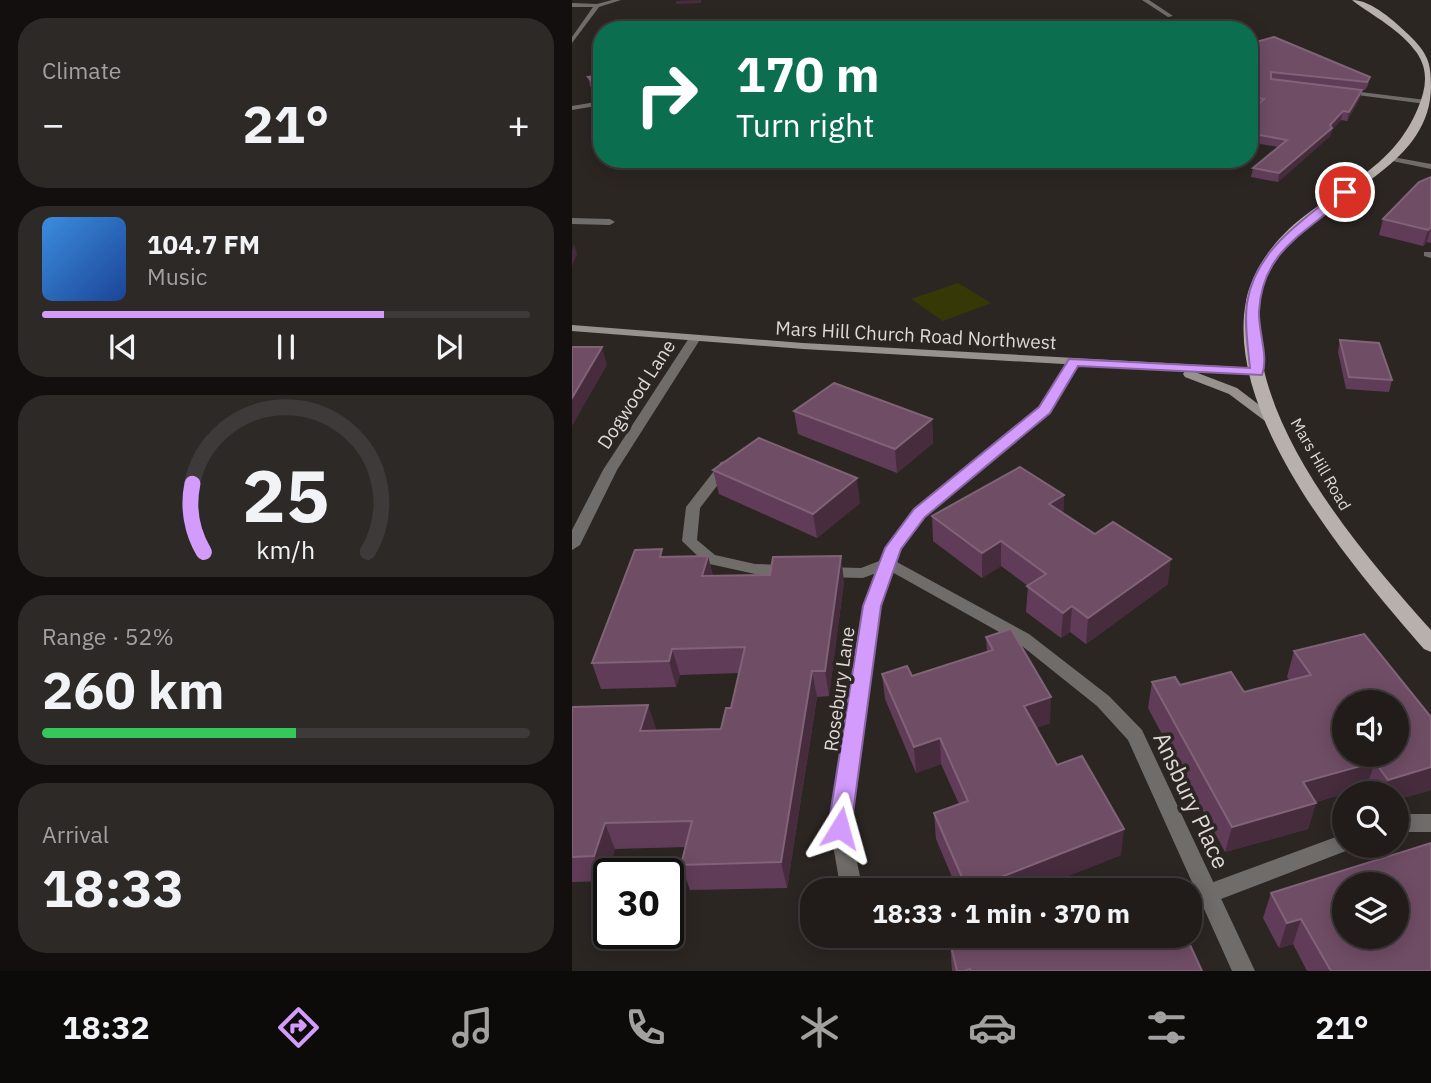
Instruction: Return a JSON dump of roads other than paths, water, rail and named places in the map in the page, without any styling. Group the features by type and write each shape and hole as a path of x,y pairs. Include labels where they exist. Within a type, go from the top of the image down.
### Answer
{"main road":[{"name":"Mars Hill Road","path":"1355,0 1394,27 1419,52 1430,75 1426,102 1410,138 1390,158 1296,229 1264,269 1253,300 1257,372 1274,421 1325,513 1371,574 1431,644"}],"street":[{"path":"572,5 597,6 618,0"},
{"path":"1145,0 1169,16"},
{"path":"572,41 597,6"},
{"path":"1336,91 1426,102"},
{"path":"572,108 593,104"},
{"path":"1390,158 1431,167"},
{"path":"572,221 610,222"},
{"name":"Mars Hill Church Road Northwest","path":"572,328 1257,372"},
{"name":"Dogwood Lane","path":"572,545 610,471 695,338"},
{"name":"Rosebury Lane","path":"850,878 840,828 872,606 893,548 920,513 1045,410 1074,362"},
{"path":"1157,366 1216,383 1249,401 1274,421"},
{"path":"743,454 722,468 693,507 689,541 710,559 755,569 863,573 887,563"},
{"name":"Ansbury Place","path":"887,563 1023,638 1103,701 1135,735 1244,971"},
{"path":"1409,823 1431,823"},
{"path":"1208,894 1332,848"}]}
